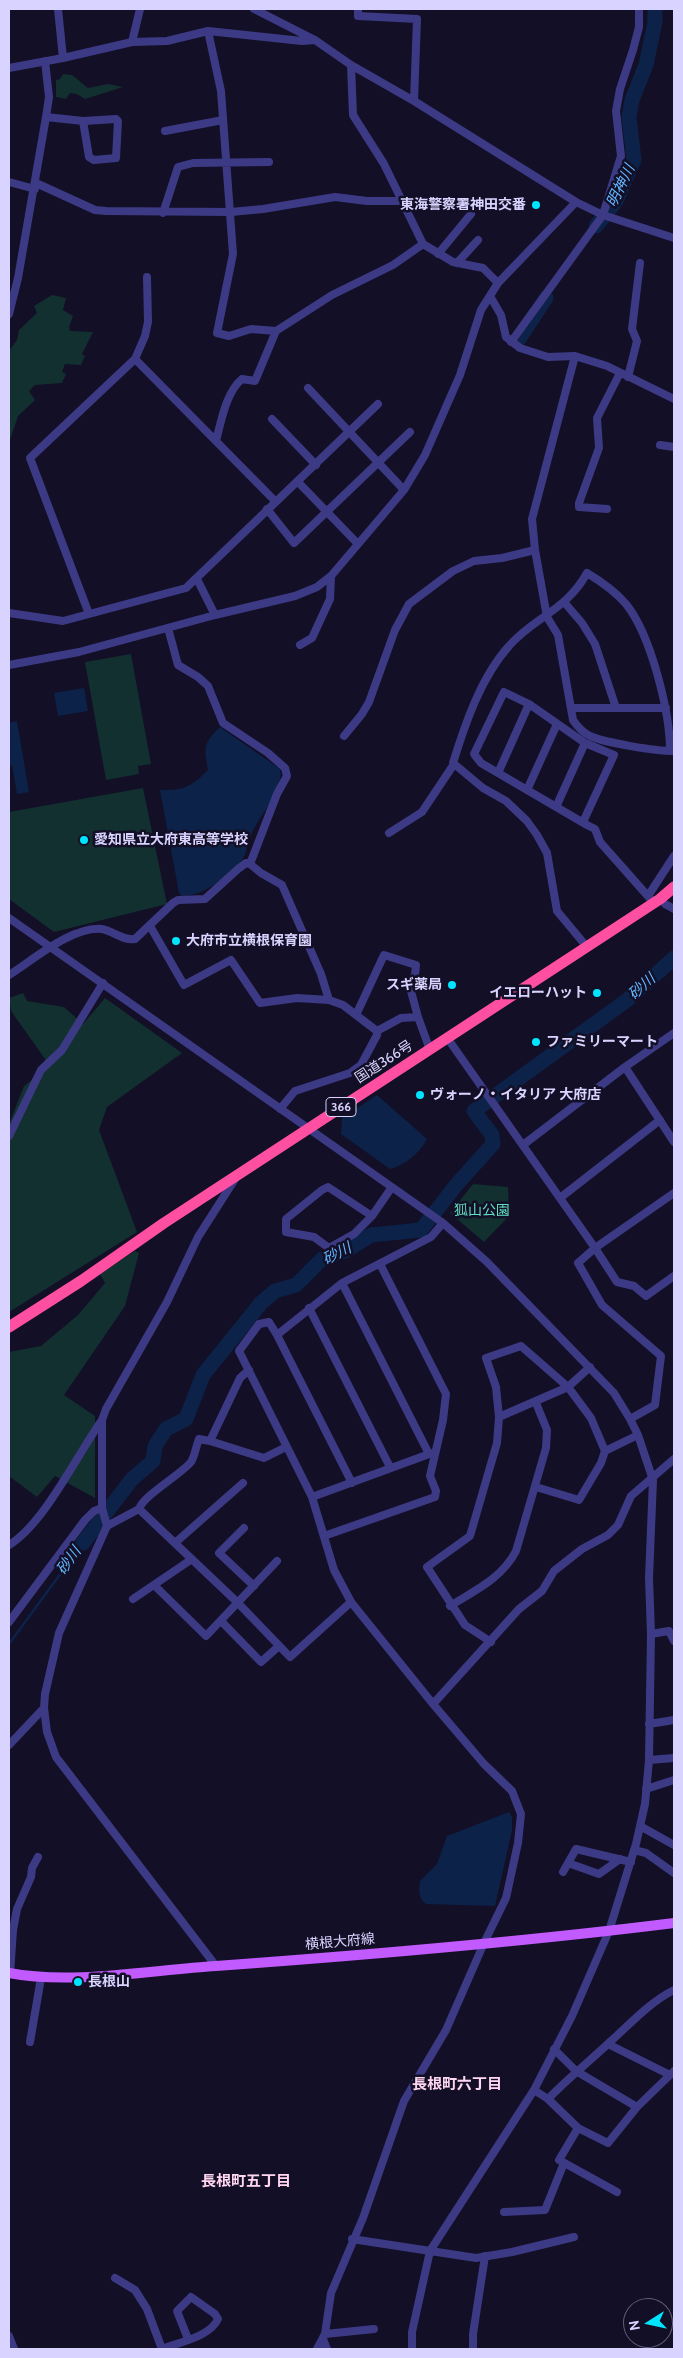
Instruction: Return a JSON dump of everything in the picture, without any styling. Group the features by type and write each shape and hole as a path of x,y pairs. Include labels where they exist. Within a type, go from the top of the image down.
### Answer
{"highway":[{"name":"国道366号","path":"9,1327 82,1281 164,1223 307,1129 448,1039 656,901 674,887"}],"main road":[{"name":"横根大府線","path":"9,1974 41,1978 216,1966 609,1932 674,1923"}],"street":[{"path":"58,9 63,58"},
{"path":"132,42 140,9"},
{"path":"254,9 315,40 351,65 414,101 576,202 603,215 674,238"},
{"path":"358,9 358,16 417,19 414,101"},
{"path":"511,342 603,215 622,156 616,111 620,89 634,50 639,27 639,9"},
{"path":"208,31 221,91 233,254 217,333 229,336 251,328 276,331"},
{"path":"9,68 132,42 167,41 208,31 302,41 315,40"},
{"path":"9,314 18,278 35,186 49,97 45,61"},
{"path":"351,65 353,115 384,164 423,244 457,263 483,268 498,284"},
{"path":"46,117 83,121 116,119 118,121 116,158 94,160 89,157 83,121"},
{"path":"165,131 223,120"},
{"path":"163,213 178,167 192,163 269,162"},
{"path":"9,182 35,186 96,210 163,213 231,212 263,209 335,197 367,201 401,201"},
{"path":"9,665 78,652 215,614 295,596 317,587 331,576 404,490 425,455 460,375 481,310 490,296 498,284 576,202"},
{"path":"438,254 471,214"},
{"path":"457,263 478,240"},
{"path":"216,441 223,414 236,384 242,379 254,381 276,331 332,295 393,265 423,244"},
{"path":"628,377 637,341 632,329 640,263"},
{"path":"88,614 30,458 135,359 145,336 148,322 146,276"},
{"path":"9,278 18,278"},
{"path":"490,296 501,315 506,337 520,348 548,357 575,356 607,366 674,399"},
{"path":"389,833 422,812 454,764 467,716 488,677 508,646 530,627 547,617 564,602 578,588 587,573 608,586 627,605 641,628 666,708 672,751 630,745 589,736 573,720 558,635 547,617 534,550 532,519 575,356"},
{"path":"135,359 276,502"},
{"path":"607,509 579,508 579,503 599,448 597,418 620,373"},
{"path":"308,388 379,461 404,490"},
{"path":"9,613 62,620 186,588 198,579 267,509 316,465 378,404"},
{"path":"272,419 316,465"},
{"path":"267,509 294,543 410,432"},
{"path":"660,445 674,446"},
{"path":"298,482 358,544"},
{"path":"344,736 369,702 395,630 409,604 453,570 474,561 502,558 534,550"},
{"path":"300,645 312,638 330,599 331,576"},
{"path":"198,579 215,614"},
{"path":"564,602 582,623 595,644 616,708"},
{"path":"168,628 178,665 198,676 208,686 223,723 268,753 285,768 287,776 277,794 250,864"},
{"path":"583,822 614,755 585,743 529,704 506,692 501,693 474,754 476,759 498,773 595,829 600,842 656,901 674,909"},
{"path":"498,773 529,704"},
{"path":"571,708 666,708"},
{"path":"527,790 557,724"},
{"path":"556,807 585,743"},
{"path":"454,764 483,788 506,801 527,821 546,853 557,911 587,947"},
{"path":"656,901 674,856"},
{"path":"9,975 73,934 98,930 131,940 138,937 173,903 178,900 205,899 246,863 282,885 321,974 329,1000"},
{"path":"9,918 53,947 307,1129 441,1222 487,1262 614,1393 638,1435 653,1480 649,1578 651,1634 648,1760 646,1788 634,1850 609,1932 572,2016 534,2090 430,2251 412,2332 412,2349"},
{"path":"150,926 184,985 231,960 260,1003 297,998 329,1000 343,1005 377,1031"},
{"path":"356,1015 384,955 416,965 415,975 409,984 418,1018 430,1050"},
{"path":"9,1136 41,1070 62,1050 103,983"},
{"path":"377,1031 400,1018 418,1018"},
{"path":"280,1108 295,1092 350,1074 361,1065 378,1035 377,1031"},
{"path":"523,1145 625,1067 674,1033"},
{"path":"448,1039 617,1282 634,1286 646,1296 674,1276"},
{"path":"625,1067 674,1142"},
{"path":"560,1198 660,1120"},
{"path":"9,1545 33,1524 102,1420 167,1302 198,1237 236,1177"},
{"path":"372,1216 328,1187 286,1219 286,1232 314,1237 329,1248 354,1234 372,1216 392,1188"},
{"path":"630,1418 656,1406 661,1356 602,1305 578,1263 595,1248 674,1193"},
{"path":"277,1335 342,1283 431,1237 441,1222"},
{"path":"324,1536 434,1497 436,1491 430,1476 433,1452 446,1394 380,1264"},
{"path":"342,1283 433,1452"},
{"path":"309,1308 390,1467"},
{"path":"317,2349 324,2337 331,2293 352,2239 363,2218 404,2101 446,2030 506,1898 518,1843 521,1814 512,1791 484,1764 351,1602 334,1570 312,1497 239,1351 259,1324 269,1322 277,1335 352,1482"},
{"path":"491,1642 464,1625 450,1606 427,1567 470,1536 497,1443 499,1417 496,1387 486,1358 521,1346 568,1388 591,1418 605,1451 601,1463 579,1500 536,1487"},
{"path":"499,1417 568,1388 590,1367"},
{"path":"210,1441 240,1378 249,1370"},
{"path":"450,1606 497,1577 510,1564 516,1551 546,1448 547,1430 536,1403"},
{"path":"102,1420 102,1510 107,1526"},
{"path":"605,1451 638,1435"},
{"path":"216,1966 56,1757 47,1732 44,1708 59,1633 107,1526 139,1509 146,1500 192,1460 199,1440 210,1441 264,1458 286,1447"},
{"path":"312,1497 433,1452"},
{"path":"433,1704 519,1609 542,1591 554,1571 582,1549 608,1535 618,1525 631,1496 653,1480 674,1459"},
{"path":"175,1543 243,1483"},
{"path":"139,1509 238,1603 290,1657 351,1602"},
{"path":"9,1622 85,1520 94,1511 102,1510"},
{"path":"244,1528 219,1552 254,1586"},
{"path":"133,1599 192,1559"},
{"path":"154,1585 206,1636 277,1561"},
{"path":"221,1622 262,1662 280,1646"},
{"path":"651,1634 669,1631 674,1641"},
{"path":"9,1745 44,1708"},
{"path":"649,1724 674,1720"},
{"path":"648,1760 674,1758"},
{"path":"646,1788 674,1780"},
{"path":"640,1826 674,1845"},
{"path":"563,1872 576,1849 630,1862"},
{"path":"634,1850 646,1853 674,1873"},
{"path":"9,1974 17,1909 38,1857"},
{"path":"568,1863 599,1874 620,1859"},
{"path":"30,2042 41,1978"},
{"path":"548,2099 576,2071 657,2001 674,1990"},
{"path":"534,2090 548,2099 578,2128 608,2143 637,2107 672,2073 608,2044"},
{"path":"554,2050 576,2071 637,2107"},
{"path":"578,2128 560,2160 617,2192"},
{"path":"504,2212 545,2210 564,2163"},
{"path":"352,2239 476,2258 512,2252 574,2237"},
{"path":"473,2349 473,2334 485,2256"},
{"path":"115,2278 134,2290 146,2309 162,2349 205,2333 218,2319 215,2314 191,2297 177,2311 188,2339"},
{"path":"324,2337 374,2329"},
{"path":"9,2336 14,2349"},
{"path":"324,2337 327,2349"}],"green space":[{"path":"63,74 72,75 88,88 108,84 123,87 85,99 77,94 70,93 66,99 56,97 56,80 60,79"},
{"path":"52,295 66,298 63,310 73,316 69,327 70,331 93,332 82,354 85,356 81,365 65,364 62,372 66,374 62,383 35,385 29,391 35,400 18,416 9,443 9,351 17,340 19,330 37,313 34,306"},
{"path":"131,654 151,764 138,766 139,774 106,780 85,662"},
{"path":"143,788 167,904 54,932 9,899 9,812"},
{"path":"23,993 27,1001 64,1007 83,1024 105,998 182,1053 107,1107 99,1130 137,1232 9,1312 9,1124 24,1086 50,1066 11,1011 9,998"},
{"name":"狐山公園","path":"473,1184 508,1187 509,1216 484,1242 450,1213"},
{"path":"135,1251 139,1253 125,1306 64,1395 95,1416 95,1498 55,1476 37,1497 9,1476 9,1352 41,1346 78,1315 105,1283 100,1274"}],"water":[{"path":"84,688 88,711 58,716 54,693"},
{"path":"17,721 29,792 17,794 12,765 9,766 9,723"},
{"path":"220,727 280,769 279,785 254,828 241,861 226,877 212,886 197,893 182,896 179,893 160,790 186,787 208,770 206,746 210,737"},
{"path":"377,1095 427,1139 412,1158 390,1169 341,1134 342,1118"},
{"path":"509,1812 512,1817 512,1830 495,1906 426,1904 423,1902 419,1888 420,1881 437,1864 447,1836"}],"waterway":[{"name":"明神川","path":"596,226 616,201 634,160 629,117 632,100 646,65 655,22 655,9"},
{"name":"明神川","path":"519,339 546,298"},
{"name":"砂川","path":"83,1543 132,1479 153,1461 155,1446 166,1429 186,1419 203,1375 261,1303 275,1291 296,1285 322,1259 345,1251 371,1235 421,1230 457,1184 493,1144 492,1135 474,1111 626,1001 674,958"},
{"name":"砂川","path":"9,1644 83,1543"}],"place":[{"name":"東海警察署神田交番","path":"536,205"},
{"name":"愛知県立大府東高等学校","path":"84,840"},
{"name":"大府市立横根保育園","path":"176,941"},
{"name":"スギ薬局","path":"452,985"},
{"name":"イエローハット","path":"597,993"},
{"name":"ファミリーマート","path":"536,1042"},
{"name":"ヴォーノ・イタリア 大府店","path":"420,1095"},
{"name":"長根山","path":"78,1982"}],"district":[{"name":"長根町六丁目","path":"457,2085"},
{"name":"長根町五丁目","path":"246,2182"}]}
